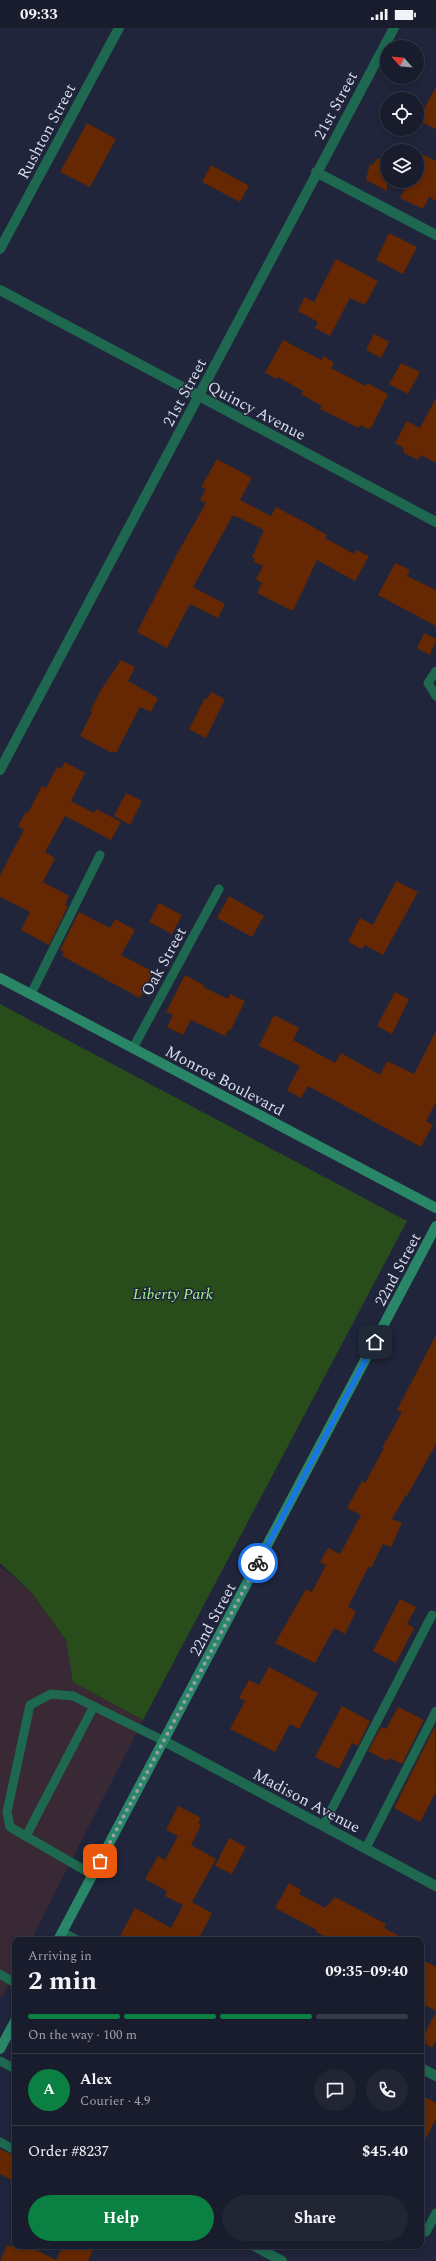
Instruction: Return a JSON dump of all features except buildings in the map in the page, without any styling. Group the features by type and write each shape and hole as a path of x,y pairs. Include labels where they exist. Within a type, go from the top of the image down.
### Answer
{"street":[{"name":"Rushton Street","path":"0,249 118,28"},
{"name":"21st Street","path":"0,770 316,172 394,28"},
{"path":"316,172 436,235"},
{"name":"Quincy Avenue","path":"0,290 436,522"},
{"name":"Monroe Boulevard","path":"0,978 436,1208"},
{"name":"22nd Street","path":"60,1936 436,1226"},
{"name":"Madison Avenue","path":"164,1741 436,1886"},
{"path":"0,2049 12,2028"},
{"path":"424,2070 436,2076"},
{"path":"260,2249 282,2261"}],"lane":[{"path":"436,671 428,683 436,696"},
{"path":"31,994 100,856"},
{"name":"Oak Street","path":"133,1048 219,889"},
{"path":"323,1826 432,1615"},
{"path":"93,1875 10,1827 7,1812 30,1705 51,1694 73,1696 164,1741"},
{"path":"26,1836 94,1706"},
{"path":"366,1848 436,1711"},
{"path":"0,1974 12,1981"},
{"path":"0,2061 12,2067"},
{"path":"0,2142 12,2148"},
{"path":"426,2232 436,2214"}],"shaded area":[{"path":"0,1566 32,1593 66,1640 73,1682 143,1720 33,1937 12,1937 12,1979 2,1997 0,1996"}],"green space":[{"name":"Liberty Park","path":"0,1004 407,1221 143,1720 73,1682 66,1640 32,1593 0,1563"}],"way so far":[{"path":"100,1861 258,1563"}],"route":[{"path":"258,1563 375,1342"}]}
